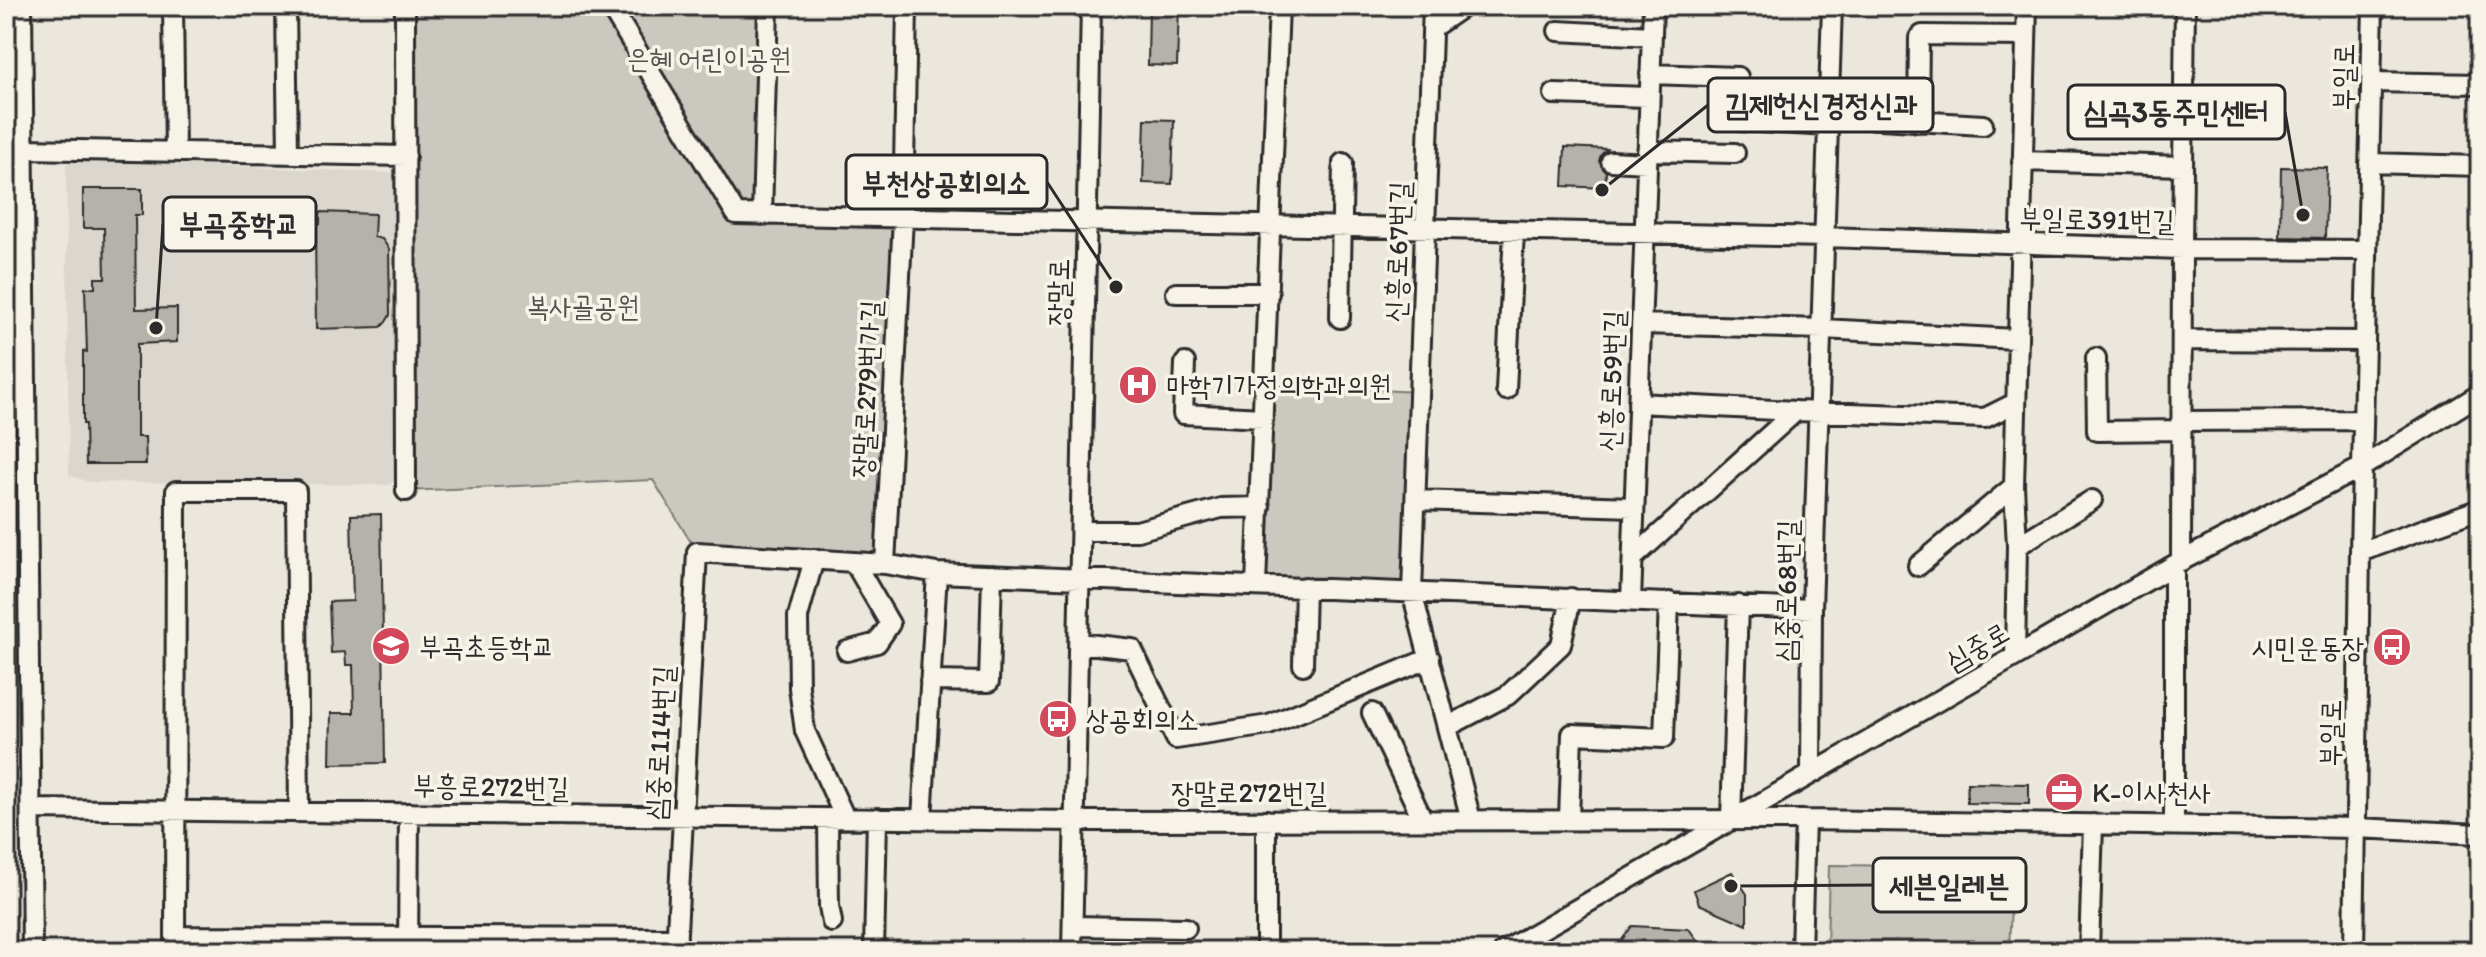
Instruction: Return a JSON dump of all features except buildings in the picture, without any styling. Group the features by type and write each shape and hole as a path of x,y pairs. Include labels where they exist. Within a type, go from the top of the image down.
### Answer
{"street":[{"path":"22,6 32,951"},
{"path":"173,6 175,152"},
{"path":"286,6 288,154"},
{"path":"405,6 406,491"},
{"path":"610,6 736,214 762,215 768,6"},
{"name":"장말로279번가길","path":"885,564 903,218 907,6"},
{"name":"장말로","path":"1072,951 1091,6"},
{"path":"1256,585 1279,6"},
{"name":"신흥로67번길","path":"1433,6 1412,592 1471,820"},
{"path":"1432,28 1464,6"},
{"name":"신흥로59번길","path":"1631,601 1653,6"},
{"name":"심중로68번길","path":"1811,773 1812,609 1832,6"},
{"path":"2015,656 2016,339 2027,6"},
{"path":"2174,825 2185,6"},
{"name":"부일로","path":"2354,951 2373,6"},
{"path":"1558,31 1652,36"},
{"path":"1918,122 1919,38 1922,35 2026,36"},
{"path":"1650,74 1738,77"},
{"path":"2371,82 2480,84"},
{"path":"1554,94 1649,97"},
{"path":"1741,121 1983,125"},
{"path":"24,149 406,156"},
{"path":"1611,161 1735,153"},
{"path":"2022,161 2182,166"},
{"path":"1340,318 1343,163"},
{"path":"2369,163 2480,166"},
{"name":"부일로391번길","path":"762,215 1825,237 2182,249 2367,250"},
{"path":"1506,390 1514,231"},
{"path":"1176,293 1269,293"},
{"path":"1641,324 2016,339"},
{"path":"2182,340 2365,341"},
{"path":"2096,358 2097,431 2181,425 2363,420"},
{"path":"1185,363 1183,414 1263,418"},
{"name":"심중로","path":"1504,951 2178,563 2362,467 2480,394"},
{"path":"1638,403 1985,418 2015,403"},
{"path":"1633,558 1796,411"},
{"path":"1918,566 2014,486"},
{"path":"175,944 176,491 296,491 299,812"},
{"path":"1416,500 1634,507"},
{"path":"2017,546 2092,500"},
{"path":"1081,531 1137,531 1221,508 1260,507"},
{"path":"2360,552 2480,509"},
{"name":"심중로114번길","path":"175,944 677,944 697,552 814,559"},
{"path":"832,922 829,906 836,818 805,731 799,688 798,617 814,559 885,564 937,573 1812,609"},
{"path":"847,651 877,643 890,624 854,562"},
{"path":"922,819 937,573"},
{"path":"930,681 989,682 992,575"},
{"path":"1303,665 1305,587"},
{"path":"1447,727 1508,695 1561,645 1571,598"},
{"path":"1569,819 1572,734 1664,738 1669,602"},
{"path":"1731,819 1738,605"},
{"path":"1079,643 1132,649 1176,739 1269,725 1430,658"},
{"path":"1372,713 1423,820"},
{"name":"부흥로272번길","path":"31,809 877,818"},
{"path":"408,944 409,813"},
{"path":"874,951 877,818"},
{"name":"장말로272번길","path":"877,818 1075,821 1731,819 2357,828 2480,834"},
{"path":"1266,820 1266,951"},
{"path":"1801,951 1805,820"},
{"path":"2089,951 2093,824"},
{"path":"1073,926 1186,928"}],"shaded area":[{"path":"77,160 398,173 400,474 390,485 89,482 69,475 66,164"}],"green space":[{"name":"복사골공원","path":"405,6 610,6 736,214 903,218 885,564 697,552 653,480 406,491"},
{"name":"은혜 어린이공원","path":"618,6 762,6 758,211 738,208"},
{"path":"1265,385 1420,392 1412,592 1256,585"},
{"path":"1829,865 1928,866 1929,898 2011,902 2009,951 1827,951"}],"place":[{"name":"김제헌신경정신과","path":"1602,190"},
{"name":"심곡3동주민센터","path":"2303,215"},
{"name":"부천상공회의소","path":"1116,287"},
{"name":"부곡중학교","path":"156,328"},
{"name":"마학기가정의학과의원","path":"1138,385"},
{"name":"부곡초등학교","path":"391,646"},
{"name":"시민운동장","path":"2392,647"},
{"name":"상공회의소","path":"1058,719"},
{"name":"K-이사천사","path":"2064,792"},
{"name":"세븐일레븐","path":"1731,886"}]}
